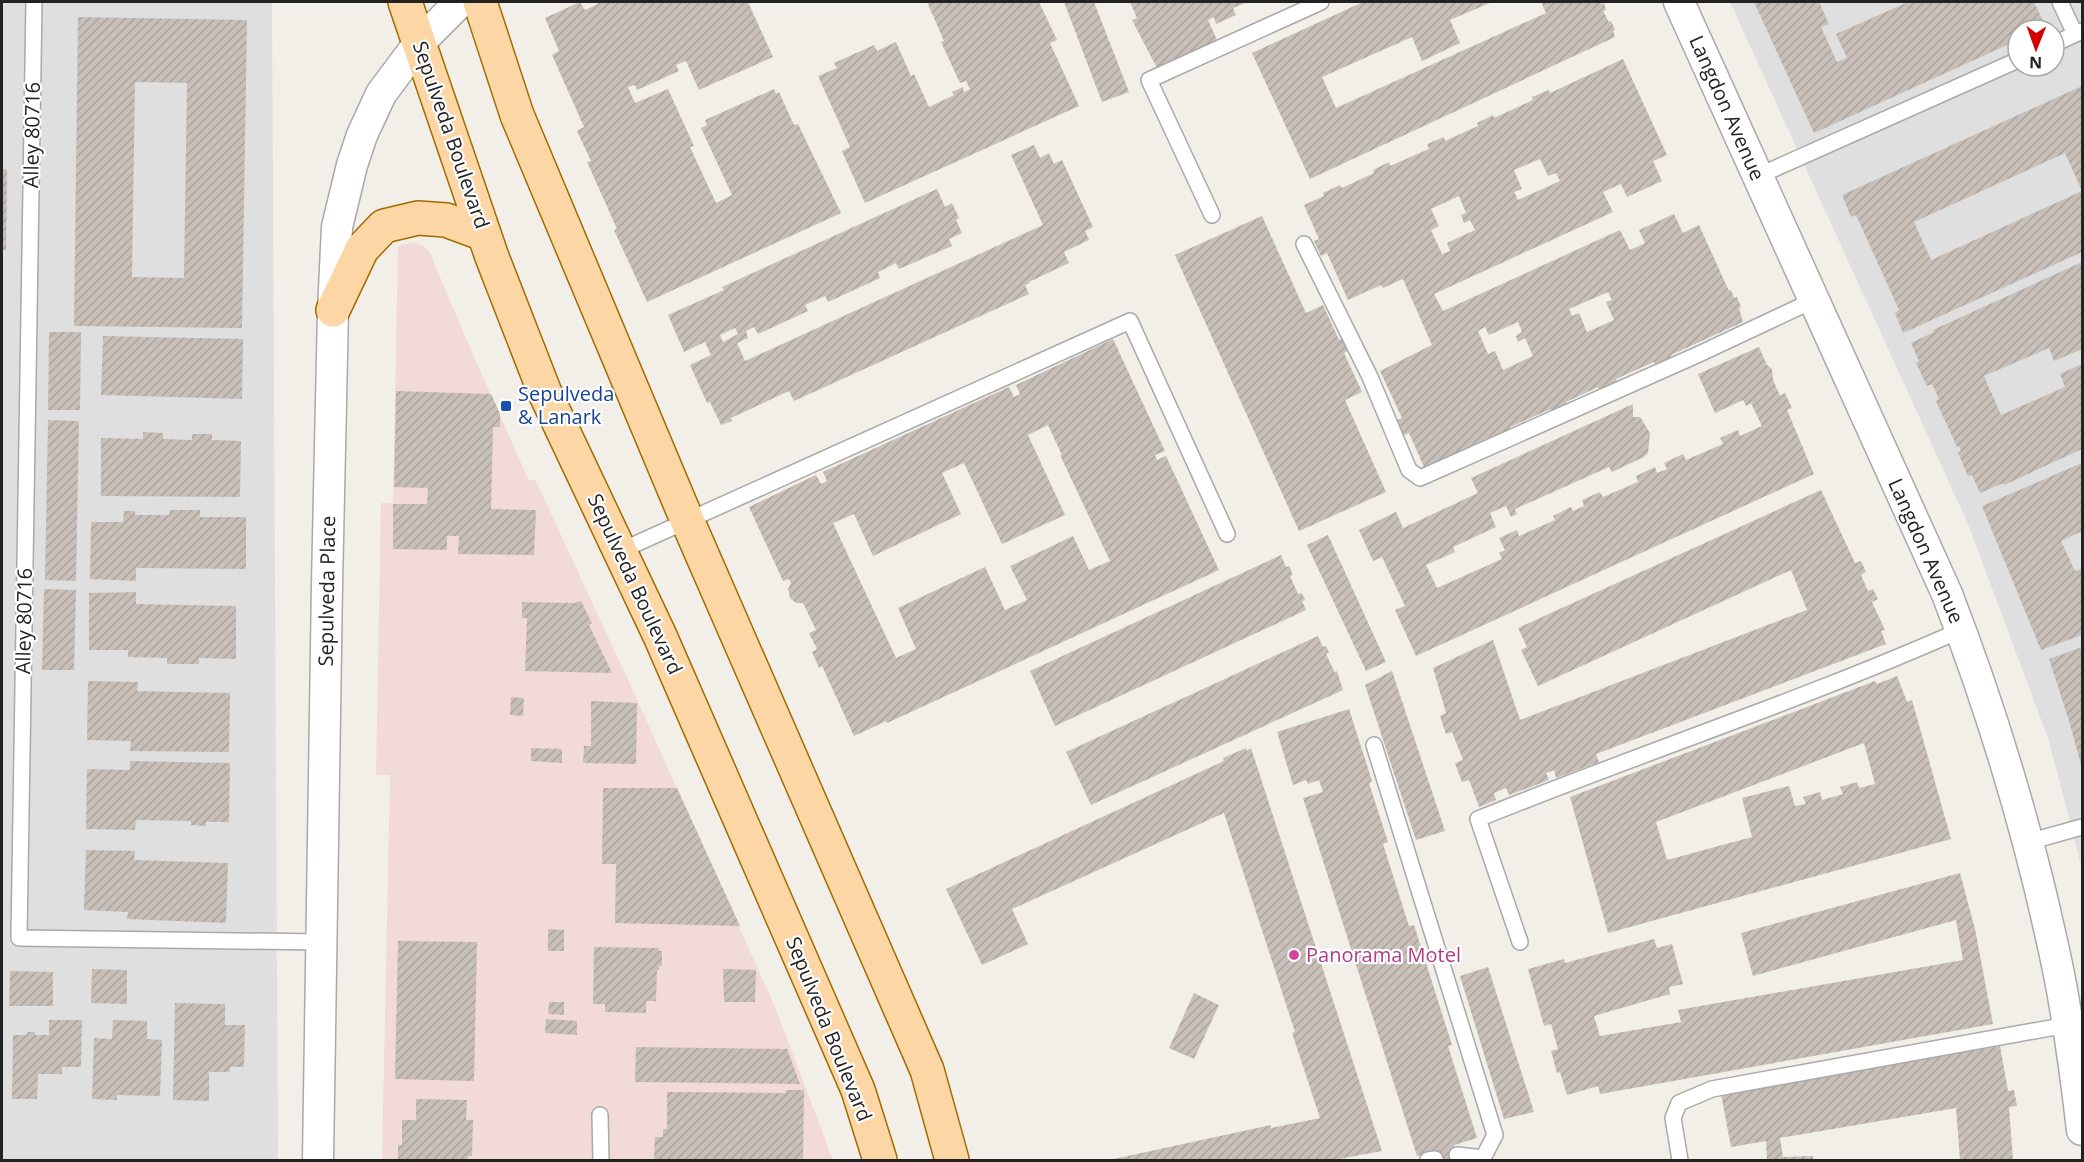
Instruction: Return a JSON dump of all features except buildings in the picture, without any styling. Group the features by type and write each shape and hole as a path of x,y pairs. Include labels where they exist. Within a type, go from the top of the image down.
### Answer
{"main road":[{"name":"Sepulveda Boulevard","path":"405,2 484,234 545,393 660,636 858,1090 880,1161"},
{"path":"480,2 517,115 687,520 927,1070 952,1161"},
{"path":"333,310 362,249 384,226 418,218 446,220 484,234"}],"street":[{"name":"Sepulveda Place","path":"318,1161 333,310 337,227 351,165 381,94 419,43 460,2"},
{"name":"Langdon Avenue","path":"1679,2 1942,583 1979,676 2028,842 2054,948 2082,1130"}],"lane":[{"name":"Alley 80716","path":"34,2 19,938 321,942"},
{"path":"1212,215 1149,80 1321,2"},
{"path":"2060,2 2079,33"},
{"path":"1758,176 2006,65"},
{"path":"1304,244 1370,377 1409,470 1420,478 1697,355 1814,300"},
{"path":"620,551 1130,321 1227,534"},
{"path":"1520,942 1478,819 1834,684 1961,630"},
{"path":"1374,745 1495,1135 1482,1159 1457,1155"},
{"path":"2028,842 2082,827"},
{"path":"1680,1161 1673,1118 1679,1103 1712,1089 2067,1025"},
{"path":"600,1115 601,1161"}],"shaded area":[{"path":"2,2 272,2 278,1160 2,1160"},
{"path":"1730,2 2082,2 2082,869 2049,741 1968,524"},
{"path":"413,242 424,246 430,253 529,481 535,479 635,695 775,1007 833,1160 382,1160 390,775 376,775 381,503 393,503 398,246"}],"place":[{"name":"Sepulveda & Lanark","path":"506,406"},
{"name":"Panorama Motel","path":"1294,955"}]}
